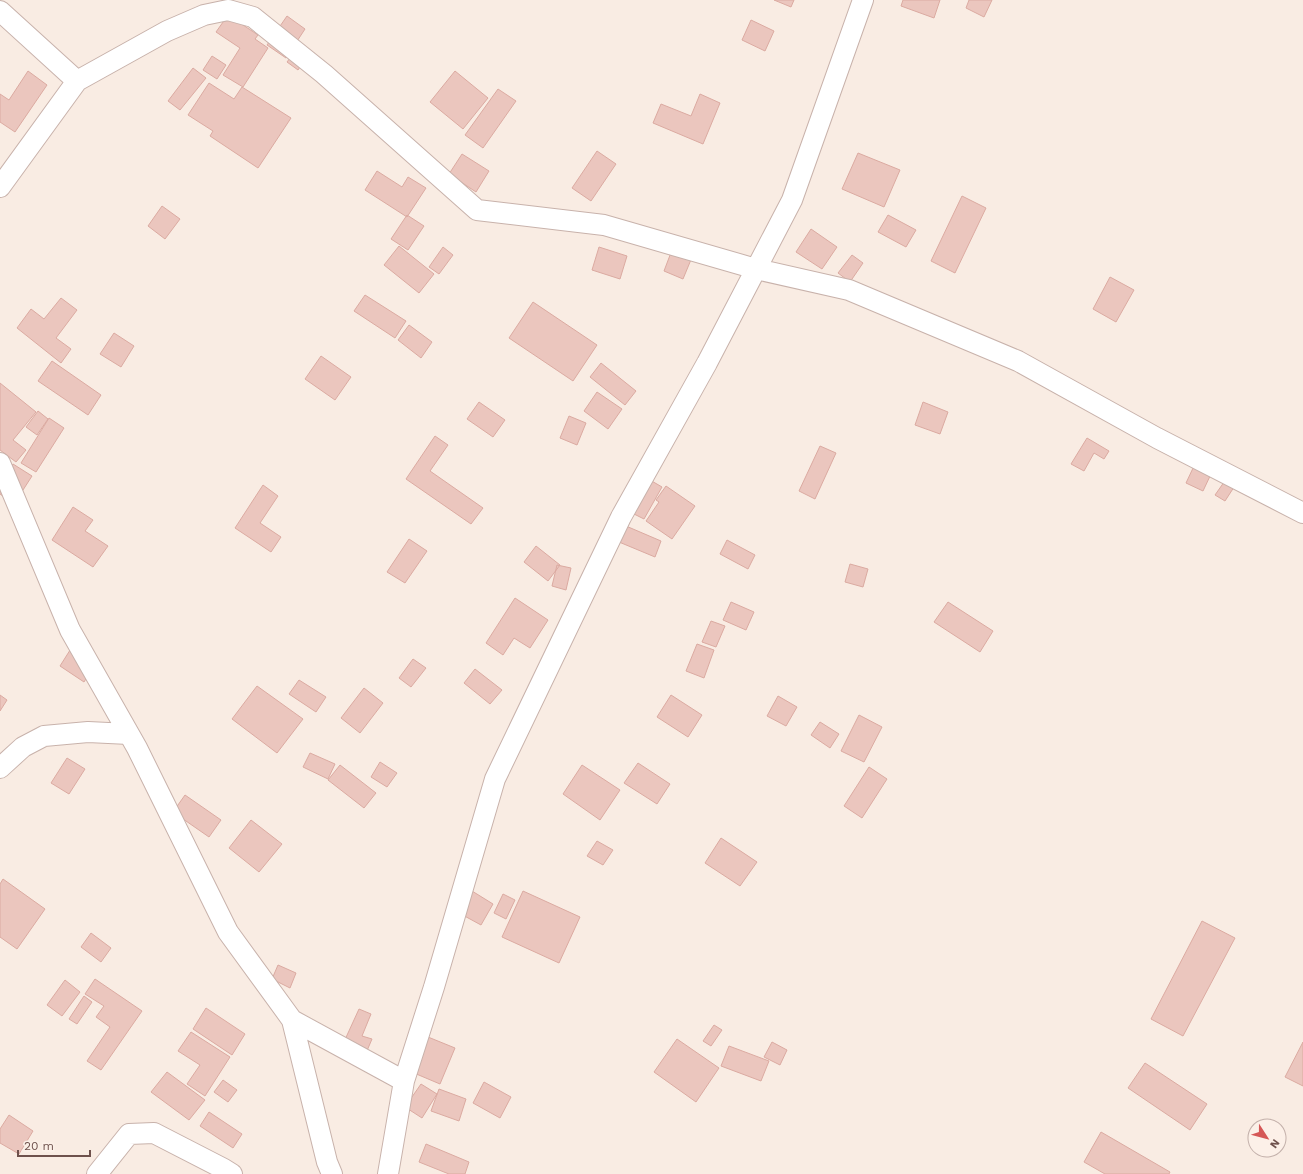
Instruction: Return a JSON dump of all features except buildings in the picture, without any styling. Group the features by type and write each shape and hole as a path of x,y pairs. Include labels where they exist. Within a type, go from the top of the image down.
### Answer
{"street":[{"path":"388,1174 404,1081 434,986 495,779 621,517 707,363 792,200 863,0"},
{"path":"0,187 77,81 166,31 204,15 228,10 253,17 318,70 477,210 604,225 756,269 849,290 1018,361 1157,438 1303,513"},
{"path":"0,11 77,81"},
{"path":"0,463 70,630 129,734 228,932 292,1020 327,1162 332,1174"},
{"path":"0,768 23,747 44,736 88,732 129,734"},
{"path":"292,1020 404,1081"},
{"path":"97,1174 128,1134 154,1133 232,1174"}]}
